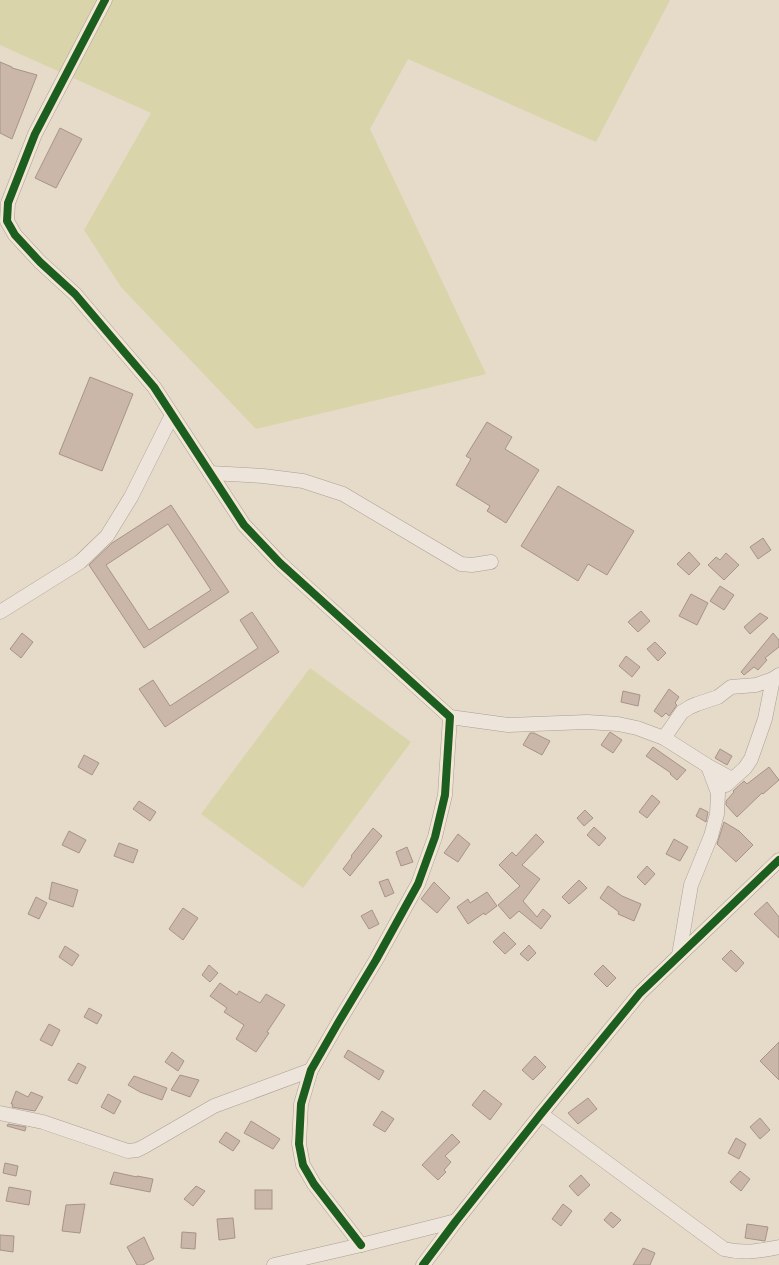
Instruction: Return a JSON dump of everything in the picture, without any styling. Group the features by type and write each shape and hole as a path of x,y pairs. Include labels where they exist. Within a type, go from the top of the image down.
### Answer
{"street":[{"path":"106,0 35,134 8,203 7,221 15,235 40,262 75,294 154,387 244,525 280,563 450,717 508,725 587,722 618,724 637,728 664,738 732,779"},
{"path":"0,612 80,562 107,536 131,497 172,415"},
{"path":"210,473 263,476 303,481 342,494 461,564 472,565 491,562"},
{"path":"664,738 682,712 690,707 718,698 732,688 756,685 776,677"},
{"path":"718,793 745,768 751,759 765,719 776,677"},
{"path":"361,1245 314,1184 303,1165 299,1144 301,1104 311,1070 418,884 435,837 445,795 450,717"},
{"path":"679,955 691,885 711,836 717,814 718,793 708,766"},
{"path":"423,1265 541,1114 640,993 779,860"},
{"path":"0,1113 43,1122 128,1151 137,1150 214,1106 311,1070"},
{"path":"541,1114 724,1249 738,1252 759,1252 779,1248"},
{"path":"274,1265 456,1221"}],"shaded area":[{"path":"0,0 670,0 596,142 408,59 370,129 486,374 256,429 121,287 84,230 151,113 0,45"},
{"path":"310,668 411,742 303,888 201,814"}],"building":[{"path":"0,62 12,68 37,75 12,139 0,133"},
{"path":"60,128 82,139 56,188 35,178"},
{"path":"90,377 133,394 102,471 59,454"},
{"path":"487,422 512,437 505,449 539,470 506,523 487,511 490,506 456,485 471,459 466,456"},
{"path":"558,486 634,531 607,575 588,564 578,581 521,546"},
{"path":"171,505 229,592 144,648 89,565 112,543","holes":["168,524 211,590 149,630 106,565"]},
{"path":"763,538 771,550 758,559 750,547"},
{"path":"689,552 700,564 689,575 677,564"},
{"path":"726,553 739,565 724,580 708,565 716,557 720,560"},
{"path":"720,586 734,595 724,610 710,601"},
{"path":"691,594 708,603 697,625 679,616"},
{"path":"641,611 650,621 638,632 628,622"},
{"path":"252,612 279,652 165,727 139,689 153,680 170,706 258,648 240,620"},
{"path":"760,613 768,618 750,634 744,627"},
{"path":"22,633 33,642 21,658 10,649"},
{"path":"773,633 779,640 779,647 765,658 767,660 758,670 754,667 744,675 741,672"},
{"path":"655,642 666,653 658,661 647,649"},
{"path":"626,656 640,667 632,677 619,666"},
{"path":"669,689 679,697 675,703 677,705 669,716 666,713 662,717 654,711"},
{"path":"623,691 640,695 638,706 621,702"},
{"path":"610,732 622,740 613,753 601,745"},
{"path":"530,733 550,741 542,755 523,745"},
{"path":"653,747 686,770 677,780 671,773 646,756"},
{"path":"720,749 732,756 727,765 715,758"},
{"path":"84,755 99,763 92,775 78,767"},
{"path":"769,767 779,780 737,817 726,805 726,801 744,781 747,784"},
{"path":"652,795 660,802 647,818 639,812"},
{"path":"139,801 156,812 150,821 133,809"},
{"path":"700,808 708,812 706,822 696,816"},
{"path":"585,810 593,818 584,826 577,818"},
{"path":"724,822 739,831 753,845 736,862 717,844"},
{"path":"594,827 606,838 599,846 587,835"},
{"path":"373,828 382,836 350,876 343,869"},
{"path":"69,831 86,840 79,853 62,845"},
{"path":"458,834 470,844 458,862 444,853"},
{"path":"536,834 544,842 522,865 540,879 523,901 537,917 543,909 551,916 541,929 519,911 510,919 498,905 520,886 499,865 512,852 516,856"},
{"path":"674,839 688,847 680,861 666,854"},
{"path":"119,843 138,850 133,863 114,856"},
{"path":"407,847 413,862 401,866 396,852"},
{"path":"647,866 655,874 645,885 637,877"},
{"path":"388,879 394,893 385,897 379,882"},
{"path":"579,880 587,888 569,904 562,897"},
{"path":"52,882 78,890 73,907 49,899"},
{"path":"434,882 450,898 437,913 421,899"},
{"path":"608,886 622,896 641,904 634,921 618,914 619,912 600,898"},
{"path":"487,892 497,906 468,924 457,907 468,899 470,903"},
{"path":"36,897 47,903 39,919 28,914"},
{"path":"767,902 779,917 779,938 754,914"},
{"path":"183,908 198,918 183,940 169,929"},
{"path":"372,910 379,924 369,929 361,916"},
{"path":"504,932 516,944 505,954 493,942"},
{"path":"529,945 536,953 528,961 520,954"},
{"path":"65,946 79,955 72,966 59,957"},
{"path":"731,950 744,963 736,972 722,959"},
{"path":"209,965 218,973 210,982 202,975"},
{"path":"603,965 616,978 607,987 594,974"},
{"path":"220,983 237,995 239,991 260,1003 266,994 285,1005 256,1052 236,1039 244,1025 224,1012 227,1008 210,996"},
{"path":"89,1008 102,1015 97,1024 84,1017"},
{"path":"49,1024 60,1030 52,1046 40,1040"},
{"path":"779,1042 779,1080 760,1061"},
{"path":"348,1050 384,1071 379,1080 344,1057"},
{"path":"172,1052 184,1061 178,1071 165,1062"},
{"path":"535,1056 546,1067 533,1080 522,1070"},
{"path":"78,1063 86,1067 77,1084 68,1080"},
{"path":"180,1075 199,1080 190,1097 171,1090"},
{"path":"134,1076 167,1088 162,1100 140,1092 128,1085"},
{"path":"484,1090 502,1104 490,1120 472,1105"},
{"path":"16,1091 28,1097 31,1092 43,1097 35,1111 12,1107 13,1104 11,1104"},
{"path":"108,1094 121,1101 114,1114 101,1107"},
{"path":"588,1098 597,1109 578,1124 568,1113"},
{"path":"382,1111 394,1119 385,1132 373,1125"},
{"path":"760,1118 770,1130 760,1139 750,1127"},
{"path":"251,1121 280,1139 273,1149 244,1133"},
{"path":"8,1124 26,1127 25,1131 7,1126"},
{"path":"226,1132 240,1141 233,1151 219,1142"},
{"path":"452,1134 460,1142 445,1156 451,1162 444,1170 446,1172 438,1180 422,1165"},
{"path":"736,1138 746,1144 739,1159 728,1153"},
{"path":"5,1163 18,1166 16,1176 3,1173"},
{"path":"740,1171 750,1179 741,1191 730,1182"},
{"path":"114,1172 153,1179 150,1192 110,1184"},
{"path":"581,1175 590,1185 578,1196 569,1186"},
{"path":"196,1186 205,1191 193,1206 184,1199"},
{"path":"9,1187 31,1191 29,1205 6,1201"},
{"path":"255,1190 272,1190 272,1209 255,1209"},
{"path":"85,1204 80,1233 62,1231 66,1205"},
{"path":"563,1204 572,1211 561,1226 552,1219"},
{"path":"611,1212 621,1220 613,1228 604,1220"},
{"path":"233,1218 235,1238 219,1240 217,1219"},
{"path":"747,1224 768,1227 765,1241 745,1238"},
{"path":"182,1232 196,1233 195,1249 181,1248"},
{"path":"0,1235 14,1236 13,1252 0,1250"},
{"path":"144,1237 154,1259 143,1265 137,1265 127,1247"},
{"path":"643,1248 655,1253 650,1265 633,1265"}],"cycle path":[{"path":"105,0 35,134 8,203 7,221 15,235 40,262 75,294 154,387 244,525 280,563 450,717 445,795 435,837 418,884 311,1070 301,1104 299,1144 303,1165 314,1184 361,1245"},
{"path":"423,1265 541,1114 640,993 779,860"}]}
